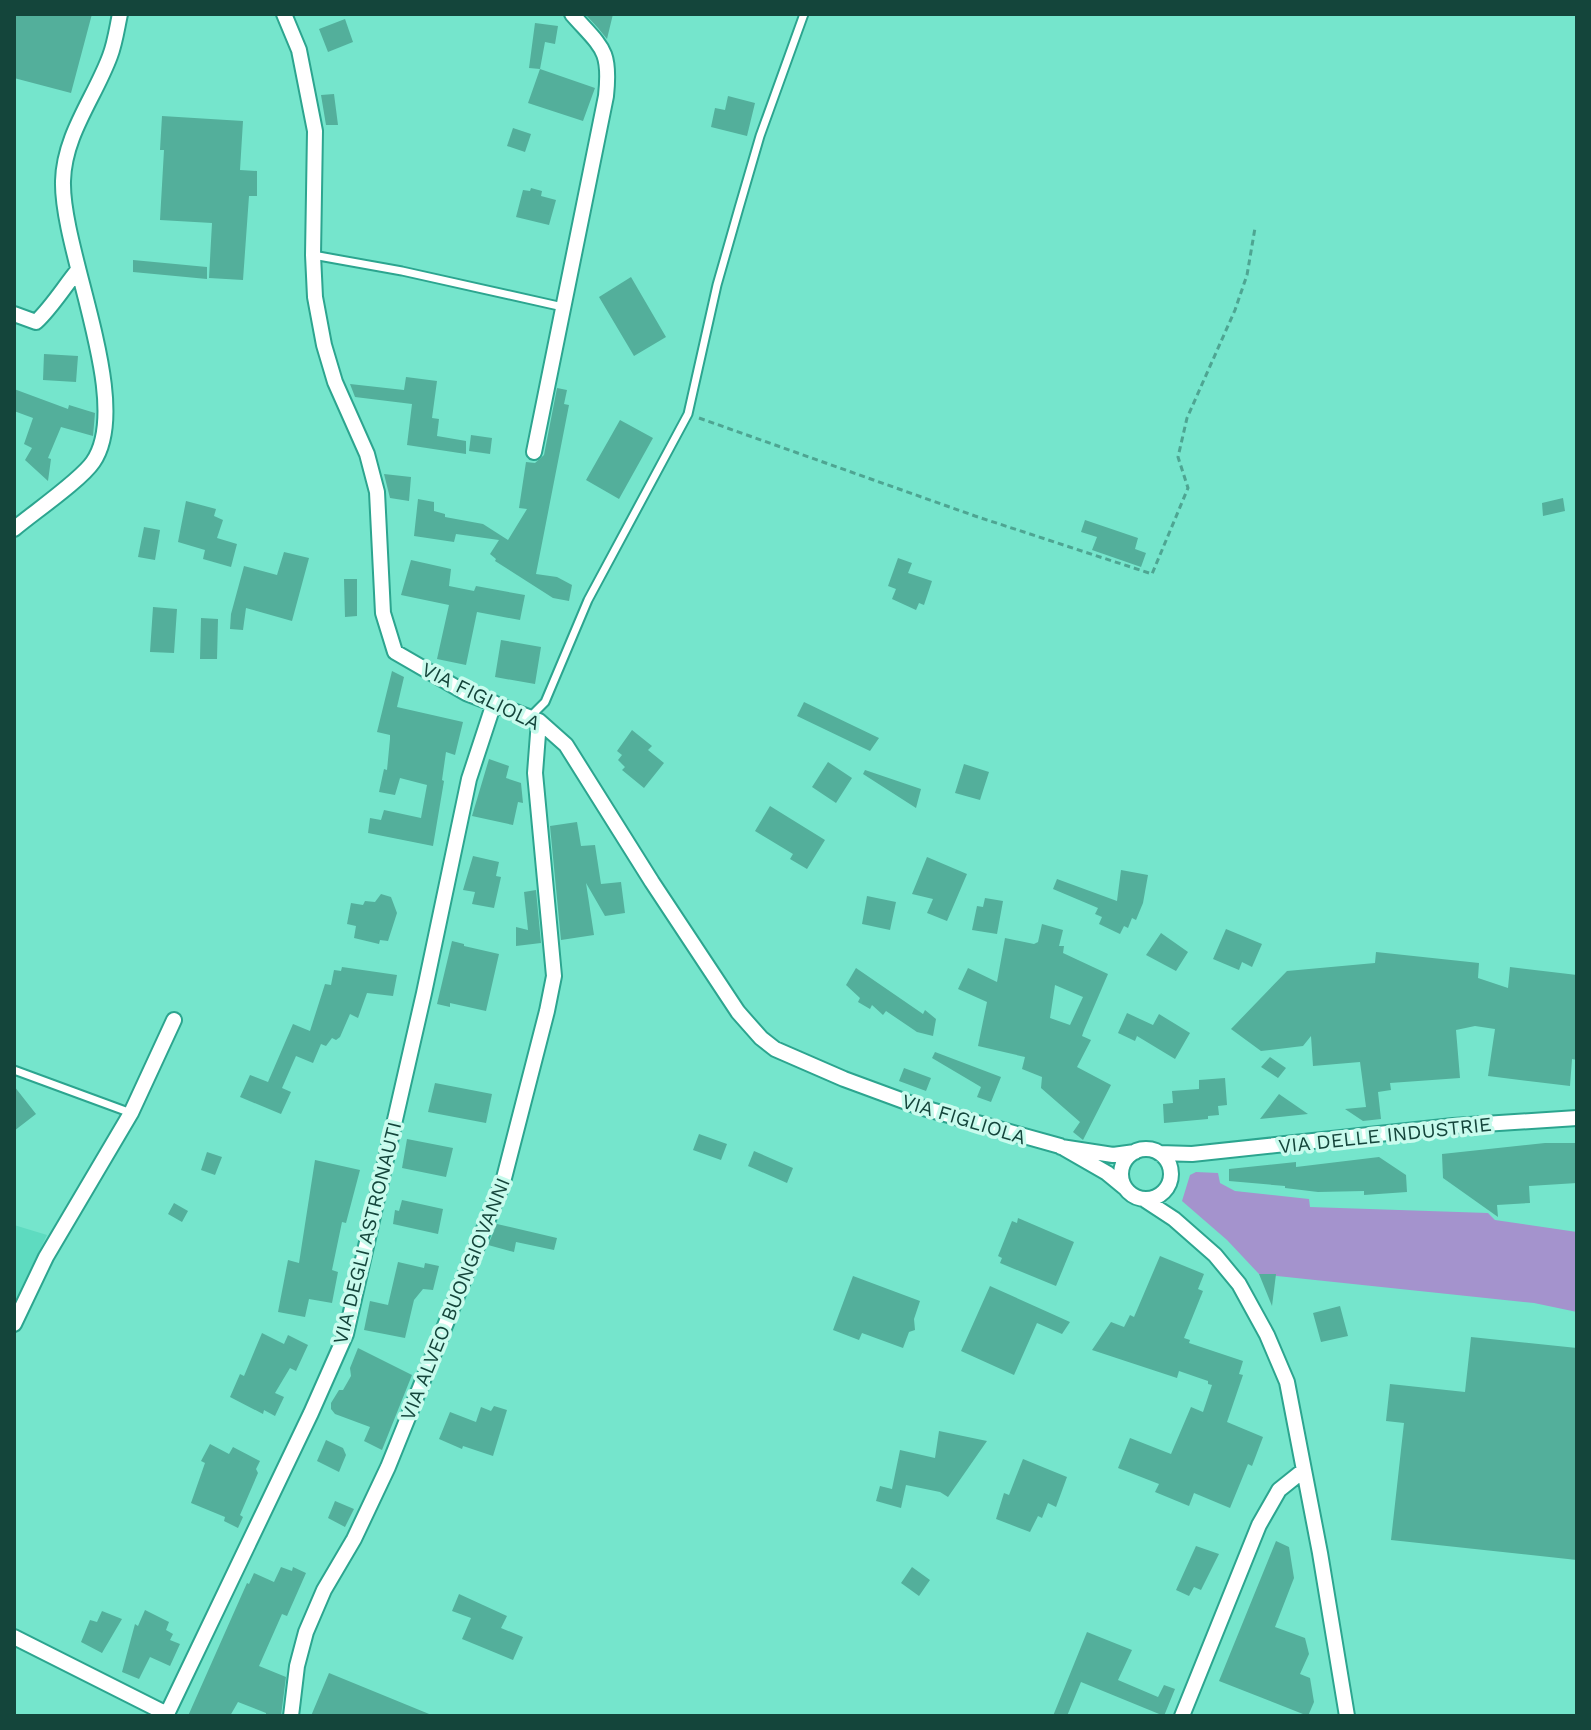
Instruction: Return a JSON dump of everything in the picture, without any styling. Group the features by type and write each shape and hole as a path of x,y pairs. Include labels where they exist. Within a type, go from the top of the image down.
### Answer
{"street":[{"path":"14,529 91,465 102,439 105,416 102,381 92,318 68,221 63,182 67,152 110,54 120,14"},
{"name":"VIA FIGLIOLA","path":"284,14 299,50 315,131 315,297 335,382 367,454 377,492 383,613 395,652 466,693 534,720 566,745 677,921 738,1012 761,1038 790,1057 882,1094 966,1122 1060,1146 1117,1179 1124,1187"},
{"path":"534,452 606,96 609,65 600,46 572,14"},
{"path":"14,314 36,322 49,311 55,298 78,270"},
{"name":"VIA DEGLI ASTRONAUTI","path":"15,1639 167,1715 346,1334 469,779 494,703"},
{"name":"VIA ALVEO BUONGIOVANNI","path":"291,1716 297,1666 306,1632 324,1590 354,1539 388,1467 503,1182 547,1011 554,976 535,773 534,720"},
{"path":"14,1324 46,1257 131,1113 174,1020"},
{"name":"VIA DELLE INDUSTRIE","path":"1060,1146 1113,1155 1144,1149 1159,1153 1192,1154 1453,1126 1577,1118"},
{"path":"1136,1151 1124,1162 1121,1170 1124,1187 1136,1198 1145,1200 1174,1219 1215,1255 1239,1284 1267,1335 1287,1382 1347,1716"},
{"path":"1159,1153 1169,1165 1171,1173"},
{"path":"1145,1200 1161,1195 1171,1173 1192,1154"},
{"path":"1166,1188 1174,1219"},
{"path":"1182,1716 1259,1525 1279,1490 1304,1470"}],"lane":[{"path":"534,720 545,702 588,600 688,414 717,285 739,208 760,136 804,14"},
{"path":"313,255 402,271 563,307"},
{"path":"14,1070 131,1113"}],"path":[{"path":"688,414 975,516 1152,574 1188,488 1178,457 1187,418 1235,310 1247,275 1255,228"}],"shaded area":[{"path":"1196,1172 1218,1173 1220,1183 1235,1191 1309,1199 1310,1207 1488,1213 1495,1220 1577,1232 1577,1312 1534,1303 1259,1274 1227,1240 1182,1201 1190,1175"},
{"path":"14,1225 47,1235 14,1303 16,1277"}],"building":[{"path":"14,14 92,14 71,93 14,78"},
{"path":"585,14 613,14 607,39 598,28"},
{"path":"345,19 353,42 328,52 319,29"},
{"path":"535,23 558,26 555,44 545,42 540,69 529,68"},
{"path":"540,69 595,88 583,121 528,103"},
{"path":"334,94 338,125 326,125 321,95"},
{"path":"728,96 755,103 747,136 711,127 715,108 725,110"},
{"path":"162,116 243,121 240,170 257,171 257,196 249,196 243,280 209,278 212,223 160,220 164,150 160,150"},
{"path":"513,128 531,134 525,152 507,146"},
{"path":"531,188 542,191 541,196 556,200 549,225 516,217 523,190 530,191"},
{"path":"133,260 207,267 207,279 133,272"},
{"path":"631,277 666,337 634,356 599,297"},
{"path":"44,354 78,356 76,382 43,380"},
{"path":"406,377 437,381 432,418 439,419 437,436 466,441 466,454 407,445 412,404 355,397 350,384 404,390"},
{"path":"557,388 567,390 564,404 569,405 536,574 557,577 572,585 569,601 553,598 495,561 490,554 499,540 456,534 454,542 414,536 418,499 434,502 434,511 445,514 445,517 483,524 508,540 527,509 519,508 526,462 535,463 544,455"},
{"path":"14,389 68,409 69,405 95,413 93,436 61,427 48,458 51,459 48,481 25,460 32,448 24,444 33,418 14,411"},
{"path":"620,420 653,438 619,499 586,480"},
{"path":"471,435 492,438 490,454 469,451"},
{"path":"384,474 411,477 409,501 390,498"},
{"path":"1563,498 1565,511 1543,516 1542,503"},
{"path":"186,501 216,509 214,516 223,520 217,538 237,544 231,567 203,559 205,550 178,542"},
{"path":"1085,520 1138,538 1135,549 1146,553 1141,567 1092,550 1097,537 1081,532"},
{"path":"144,527 160,530 155,560 138,557"},
{"path":"284,552 309,558 292,621 246,608 243,630 230,629 244,566 277,575"},
{"path":"898,558 912,563 908,573 932,581 924,605 919,603 916,610 892,599 896,589 888,586"},
{"path":"411,560 451,569 449,586 474,591 476,586 525,595 520,620 477,612 466,665 437,659 449,605 401,595"},
{"path":"344,579 357,579 357,616 345,617"},
{"path":"153,607 177,609 174,653 150,652"},
{"path":"201,618 218,619 217,659 200,659"},
{"path":"501,640 541,647 535,684 495,677"},
{"path":"392,671 404,677 397,707 463,722 455,755 446,752 433,846 368,833 370,818 381,820 384,810 421,818 427,785 400,778 395,795 379,792 384,769 387,770 390,735 377,732"},
{"path":"804,702 879,738 870,751 797,716"},
{"path":"632,730 652,746 648,750 664,763 644,788 622,770 625,767 618,760 622,755 617,751"},
{"path":"489,759 509,766 506,778 521,783 523,803 518,802 513,825 472,816"},
{"path":"828,762 852,778 836,803 812,787"},
{"path":"964,764 989,772 980,800 955,793"},
{"path":"865,770 921,789 916,808 863,774"},
{"path":"770,806 825,840 807,869 790,859 793,854 755,831"},
{"path":"577,822 581,846 595,845 601,884 621,882 625,913 605,916 586,883 594,935 561,940 550,826"},
{"path":"473,856 499,862 496,876 501,877 494,908 472,904 475,892 463,890"},
{"path":"927,857 967,874 947,921 927,913 933,899 912,894"},
{"path":"1121,870 1148,875 1136,920 1132,918 1128,928 1124,926 1120,934 1099,924 1102,917 1095,914 1098,908 1053,889 1057,879 1117,901"},
{"path":"536,890 541,943 516,946 516,927 528,930 524,892"},
{"path":"381,894 391,897 397,913 388,941 380,940 379,944 354,938 356,926 347,924 351,903 363,905 365,901 375,902"},
{"path":"867,896 896,902 890,930 862,924"},
{"path":"985,898 1003,901 997,934 972,930 977,906 983,907"},
{"path":"1042,924 1063,930 1059,946 1064,946 1063,953 1108,974 1082,1036 1091,1040 1077,1067 1111,1085 1083,1140 1073,1132 1080,1122 1041,1088 1042,1077 1022,1069 1025,1057 978,1046 987,1002 958,989 968,968 997,982 1005,938 1034,944 1038,942","holes":["1055,985 1083,997 1070,1025 1050,1018"]},
{"path":"1226,929 1262,944 1252,967 1242,962 1239,970 1213,959"},
{"path":"1161,933 1188,952 1176,971 1146,955"},
{"path":"452,941 499,954 486,1011 450,1003 450,1007 437,1004"},
{"path":"1376,952 1479,963 1478,978 1508,988 1510,967 1577,975 1577,1060 1572,1059 1570,1086 1488,1076 1495,1029 1475,1026 1456,1030 1460,1078 1390,1083 1391,1090 1378,1092 1381,1119 1363,1121 1345,1109 1366,1107 1360,1062 1313,1066 1311,1036 1303,1046 1261,1051 1231,1029 1287,971 1375,963"},
{"path":"342,967 397,975 393,996 367,993 358,1018 350,1014 340,1037 336,1040 332,1038 326,1046 321,1044 313,1063 296,1056 282,1088 291,1092 281,1114 240,1097 250,1075 268,1082 293,1024 310,1031 325,984 331,985 334,970 341,971"},
{"path":"856,968 923,1014 925,1010 936,1019 933,1036 917,1032 886,1011 883,1015 872,1005 870,1009 858,1002 860,998 846,985"},
{"path":"1127,1013 1153,1025 1159,1014 1190,1033 1175,1059 1137,1036 1135,1041 1118,1033"},
{"path":"935,1052 1001,1077 991,1102 977,1097 981,1087 932,1058"},
{"path":"1270,1057 1286,1068 1278,1078 1261,1067"},
{"path":"904,1068 931,1078 926,1091 899,1081"},
{"path":"1225,1078 1227,1105 1218,1106 1219,1115 1164,1123 1163,1104 1173,1103 1172,1091 1199,1089 1199,1080"},
{"path":"435,1083 492,1094 486,1123 428,1112"},
{"path":"14,1086 36,1114 14,1131"},
{"path":"1279,1094 1308,1114 1260,1119"},
{"path":"699,1134 727,1144 721,1160 693,1150"},
{"path":"407,1139 453,1148 446,1177 402,1168"},
{"path":"1545,1143 1577,1143 1577,1183 1529,1186 1530,1203 1497,1205 1498,1217 1443,1178 1442,1154"},
{"path":"754,1151 793,1168 787,1183 748,1166"},
{"path":"207,1152 222,1157 215,1175 201,1170"},
{"path":"1379,1157 1406,1175 1407,1192 1364,1195 1364,1191 1318,1192 1229,1181 1229,1169 1296,1162 1296,1167"},
{"path":"315,1160 360,1170 346,1223 342,1222 332,1270 338,1272 332,1303 309,1299 305,1317 278,1312 288,1260 299,1263"},
{"path":"402,1200 443,1209 438,1234 393,1224 395,1210 399,1211"},
{"path":"174,1203 188,1211 182,1222 168,1214"},
{"path":"1018,1218 1074,1242 1056,1286 1000,1263 1002,1258 998,1256 1012,1221 1017,1223"},
{"path":"497,1224 557,1238 554,1250 516,1242 514,1252 488,1245"},
{"path":"1160,1256 1204,1274 1198,1289 1203,1291 1184,1338 1190,1340 1189,1343 1243,1361 1239,1374 1243,1375 1227,1422 1263,1437 1230,1508 1194,1493 1189,1506 1155,1492 1159,1484 1118,1468 1130,1438 1171,1454 1191,1407 1203,1412 1212,1385 1179,1371 1177,1378 1092,1350 1111,1322 1124,1327 1130,1315 1134,1317"},
{"path":"398,1262 424,1268 425,1263 439,1266 433,1290 423,1289 414,1300 405,1338 364,1330 370,1301 388,1305"},
{"path":"1259,1274 1276,1274 1272,1306"},
{"path":"853,1276 920,1301 914,1319 915,1330 909,1332 903,1348 862,1333 859,1340 833,1330"},
{"path":"990,1286 1070,1322 1062,1334 1037,1323 1014,1375 961,1351"},
{"path":"1340,1306 1348,1336 1321,1342 1313,1313"},
{"path":"262,1333 284,1344 288,1335 308,1345 296,1371 290,1368 275,1393 284,1397 275,1416 264,1410 263,1414 230,1397 240,1374 244,1376"},
{"path":"1471,1337 1577,1348 1577,1560 1391,1540 1404,1423 1386,1421 1390,1384 1465,1392"},
{"path":"358,1348 412,1375 382,1450 364,1441 370,1427 335,1414 331,1409 331,1403 351,1376 350,1368"},
{"path":"494,1406 507,1410 493,1456 463,1446 462,1449 439,1439 450,1412 476,1422 481,1407 491,1411"},
{"path":"939,1431 987,1441 948,1497 940,1492 906,1485 901,1508 876,1501 880,1486 892,1489 900,1450 935,1458"},
{"path":"326,1440 343,1448 346,1455 339,1472 317,1461"},
{"path":"210,1444 229,1454 233,1447 260,1461 238,1528 224,1521 225,1517 191,1503 205,1463 201,1461"},
{"path":"1023,1459 1067,1477 1056,1507 1048,1503 1042,1518 1038,1516 1030,1532 996,1519 1004,1493 1009,1495"},
{"path":"335,1501 354,1509 345,1527 328,1518"},
{"path":"1276,1541 1289,1547 1294,1578 1275,1627 1305,1638 1309,1654 1300,1674 1310,1678 1314,1702 1308,1716 1219,1681"},
{"path":"1196,1546 1219,1554 1201,1590 1194,1587 1189,1596 1176,1590"},
{"path":"281,1567 292,1571 293,1567 306,1573 287,1616 282,1614 259,1666 286,1677 281,1716 266,1716 266,1713 238,1702 230,1716 188,1716 247,1583 254,1573 274,1582"},
{"path":"912,1567 930,1580 919,1596 901,1583"},
{"path":"459,1594 507,1616 501,1628 523,1637 513,1660 462,1639 471,1618 452,1611"},
{"path":"145,1610 169,1622 166,1630 173,1634 170,1640 180,1644 170,1666 150,1657 139,1679 122,1672 135,1624 138,1626"},
{"path":"102,1611 122,1619 102,1653 81,1642 90,1620 97,1622"},
{"path":"1087,1632 1132,1650 1118,1680 1158,1697 1164,1685 1175,1689 1164,1716 1081,1682 1067,1716 1053,1716"},
{"path":"329,1673 434,1716 311,1716"}]}
